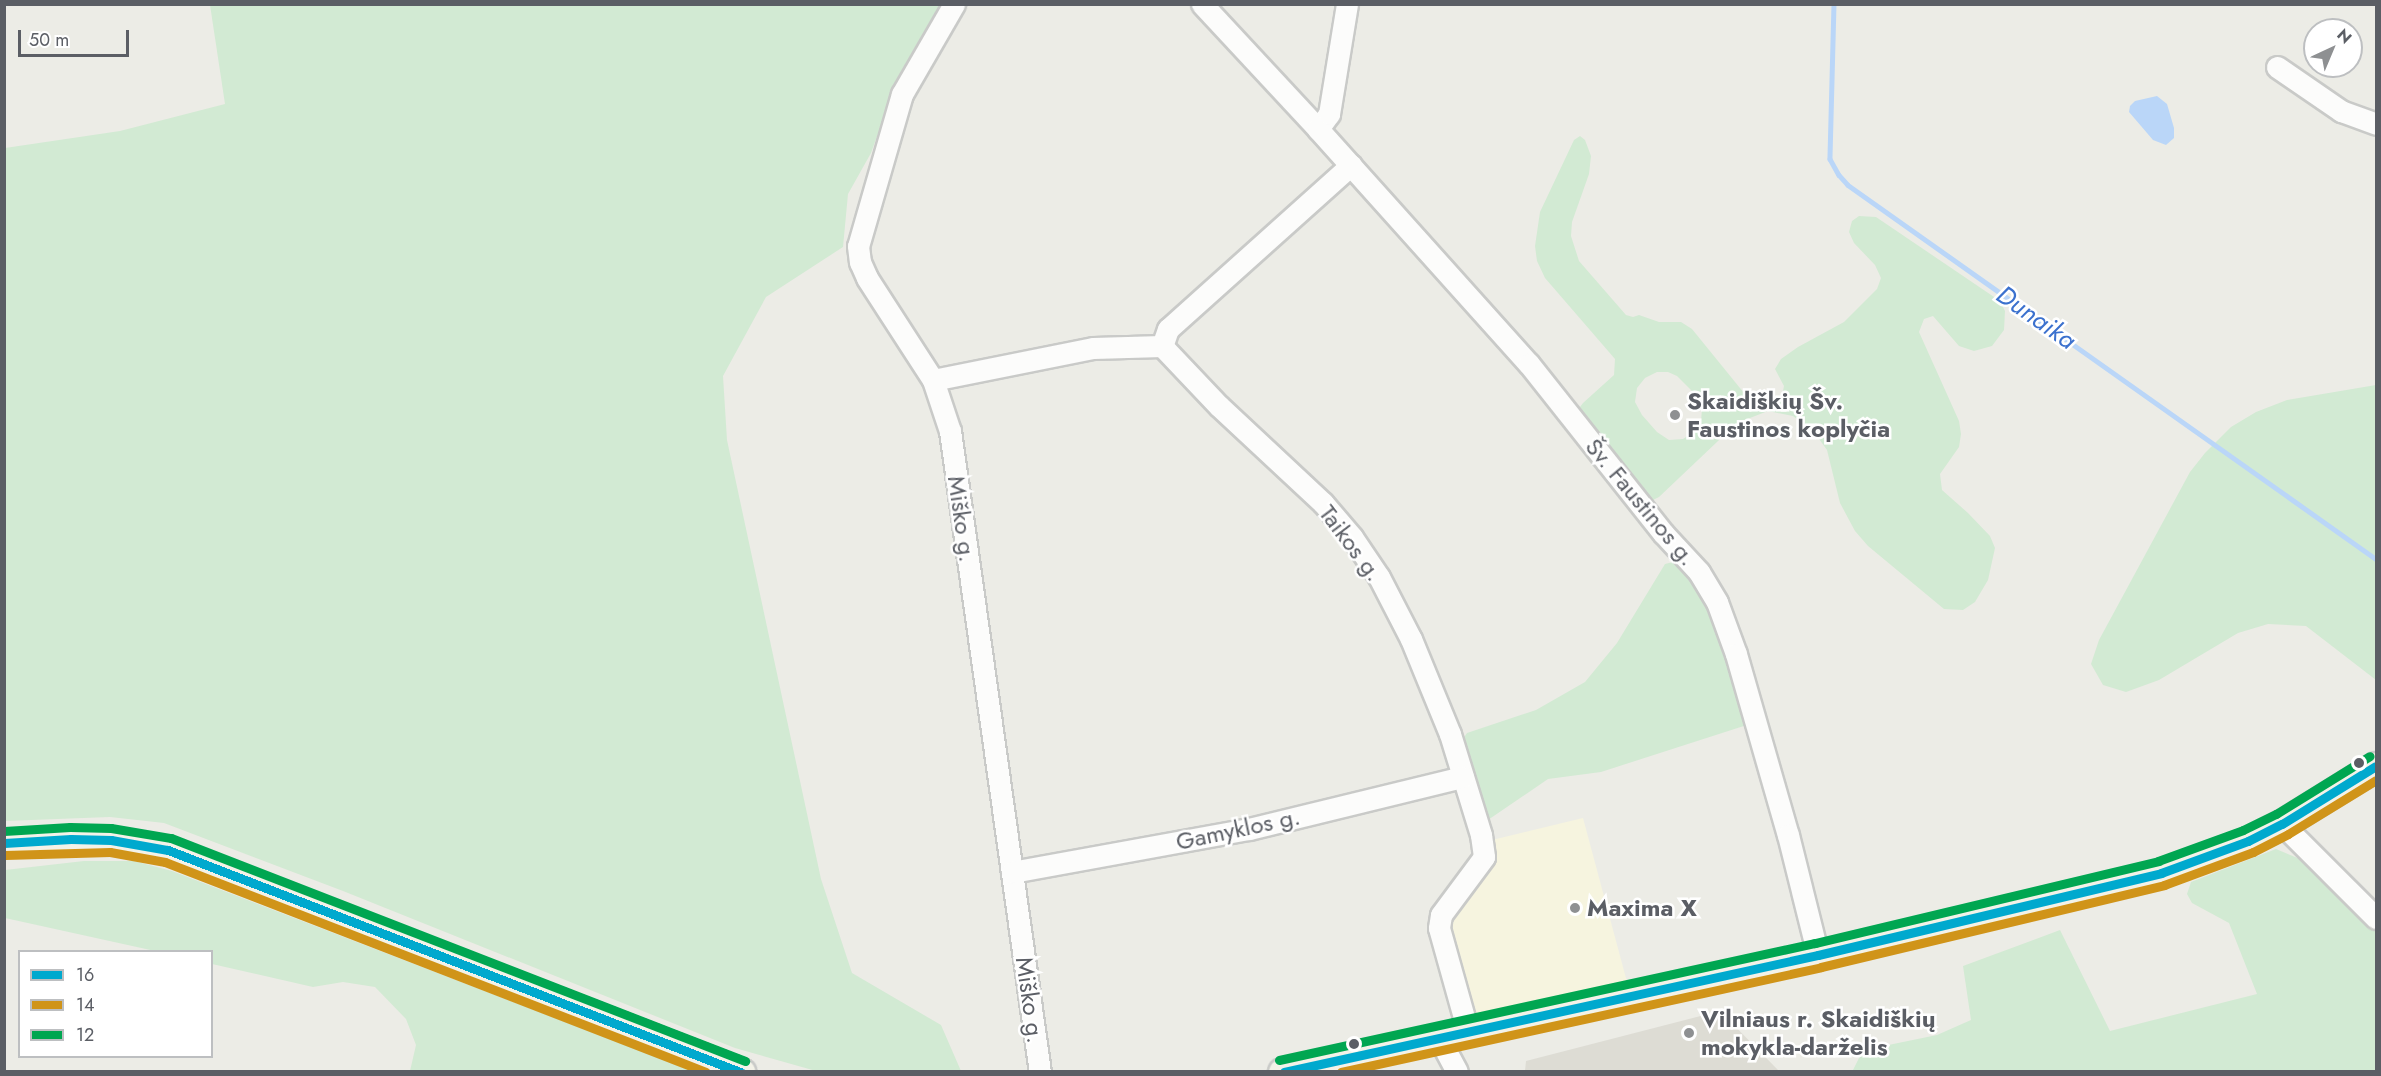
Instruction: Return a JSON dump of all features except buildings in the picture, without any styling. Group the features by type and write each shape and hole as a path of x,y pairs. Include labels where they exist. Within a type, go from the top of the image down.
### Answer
{"main road":[{"path":"1281,1071 1818,955 2161,873 2248,841 2282,824 2376,765"},
{"path":"4,843 71,839 111,840 168,850 741,1071"}],"street":[{"name":"Miško g.","path":"954,4 903,94 858,246 860,262 867,278 933,380 950,431 1040,1071"},
{"name":"Šv. Faustinos g.","path":"1202,4 1351,165 1529,364 1663,533 1699,572 1717,602 1760,730 1818,955"},
{"path":"1318,129 1329,114 1347,4"},
{"path":"2277,67 2341,111 2376,124"},
{"path":"933,380 1093,348 1162,346 1168,329 1351,165"},
{"name":"Taikos g.","path":"1162,346 1219,406 1323,503 1352,537 1379,577 1411,639 1450,734 1484,857 1441,915 1439,928 1468,1032"},
{"name":"Gamyklos g.","path":"1012,872 1249,829 1463,777"},
{"path":"2282,824 2376,918"},
{"path":"1439,1038 1457,1071"}],"shaded area":[{"path":"1583,818 1627,982 1471,1016 1444,925 1488,841"},
{"name":"Vilniaus r. Skaidiškių mokykla-darželis","path":"1720,1011 1779,1071 1525,1071 1526,1061"}],"green space":[{"path":"210,5 941,5 897,81 871,153 848,194 843,247 766,297 723,376 727,440 821,879 852,973 941,1025 961,1071 816,1071 735,1048 343,891 164,823 110,817 5,821 5,148 120,131 225,104"},
{"path":"1580,136 1585,140 1591,156 1589,174 1572,222 1571,236 1579,261 1626,315 1633,317 1639,315 1659,322 1681,322 1692,329 1744,393 1759,402 1773,403 1782,396 1784,386 1775,369 1781,359 1844,322 1877,289 1881,278 1875,265 1854,243 1849,232 1852,221 1859,216 1876,217 2000,301 2005,311 2004,330 1992,346 1974,351 1959,346 1933,316 1924,319 1919,332 1959,421 1961,434 1959,447 1940,474 1942,490 1990,536 1995,548 1988,580 1975,602 1963,610 1944,609 1868,546 1855,531 1840,503 1827,450 1814,432 1793,416 1768,411 1737,423 1659,497 1653,500 1648,498 1582,417 1580,407 1583,403 1614,375 1615,359 1545,278 1537,261 1535,246 1540,212 1574,140","holes":["1657,372 1668,372 1677,376 1699,398 1702,409 1701,421 1695,431 1683,439 1669,440 1657,432 1642,415 1635,402 1637,388 1645,378"]},
{"path":"2376,385 2376,680 2306,626 2268,624 2238,633 2159,680 2126,692 2103,685 2091,664 2099,640 2190,472 2205,453 2231,427 2256,412 2287,400"},
{"path":"1677,561 1702,593 1716,623 1750,724 1601,772 1548,779 1485,822 1460,743 1467,733 1536,710 1585,682 1617,643 1665,564"},
{"path":"2276,849 2300,859 2316,872 2376,932 2376,1071 1852,1072 1859,1058 1869,1049 1937,1035 1971,1020 1963,966 2060,930 2110,1031 2257,994 2229,923 2192,903 2187,894 2191,882"},
{"path":"84,861 134,861 172,871 693,1071 410,1071 416,1045 406,1019 375,987 343,982 313,987 213,964 213,950 150,950 5,918 5,870"}],"water":[{"path":"2157,96 2167,104 2174,128 2174,138 2166,145 2153,140 2129,112 2130,106 2135,101"}],"waterway":[{"name":"Dunaika","path":"1834,4 1830,159 1848,185 2376,559"}],"transit line":[{"name":"12","path":"1279,1060 1815,943 2158,861 2243,830 2276,814 2370,756"},
{"name":"16","path":"1284,1072 1818,955 2161,873 2248,841 2282,824 2376,766"},
{"name":"14","path":"1341,1072 1821,967 2164,885 2253,852 2288,834 2376,780"},
{"name":"12","path":"4,831 70,827 111,828 171,838 745,1061"},
{"name":"16","path":"4,843 71,839 111,840 168,850 740,1072"},
{"name":"14","path":"5,855 110,852 165,862 706,1072"}],"place":[{"name":"Skaidiškių Šv. Faustinos koplyčia","path":"1675,415"},
{"name":"Maxima X","path":"1575,908"},
{"name":"Vilniaus r. Skaidiškių mokykla-darželis","path":"1689,1033"}]}
